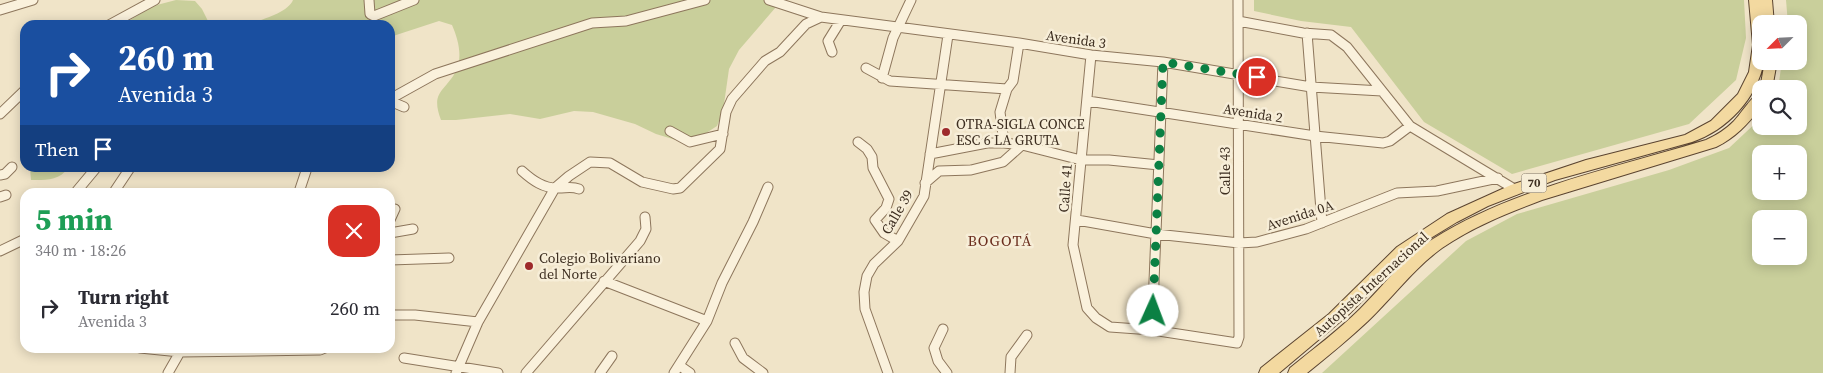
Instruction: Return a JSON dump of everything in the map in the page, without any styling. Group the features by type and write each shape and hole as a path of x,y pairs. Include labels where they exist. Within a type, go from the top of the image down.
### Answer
{"main road":[{"name":"Autopista Internacional","path":"1267,373 1344,310 1416,240 1457,216 1516,190 1596,164 1687,139 1716,126 1744,96 1755,76 1759,51 1755,0"},
{"path":"1766,0 1767,15"},
{"name":"Autopista Internacional","path":"1296,373 1363,316 1417,260 1448,237 1496,212 1538,196 1711,144 1726,136 1738,126 1752,108"}],"street":[{"path":"0,10 33,0"},
{"path":"118,20 155,0"},
{"path":"368,0 368,10 374,16 414,0"},
{"path":"395,97 416,83 435,74 483,60 592,23 626,21 705,0"},
{"path":"882,78 885,59 897,28 911,0"},
{"name":"Calle 43","path":"1152,330 1234,343 1239,341 1238,0"},
{"name":"Avenida 3","path":"774,1 821,17 841,20 1019,43 1091,55 1163,62 1312,87 1382,91"},
{"path":"458,370 478,322 555,188 580,167 590,162 610,163 642,182 673,189 680,188 714,157 720,149 726,112 732,99 765,61 780,52 806,24 821,17"},
{"path":"832,52 828,41 841,20"},
{"path":"1238,21 1307,33 1331,35 1340,40 1410,126 1516,190"},
{"path":"1307,33 1322,223"},
{"name":"Calle 39","path":"888,373 865,309 864,292 869,270 898,241 924,196 948,35"},
{"path":"1004,143 1000,112 1007,89 1013,81 1019,43"},
{"name":"Calle 41","path":"1091,55 1073,245 1077,269 1087,308 1096,318 1110,326 1152,330"},
{"path":"1152,330 1163,62"},
{"path":"866,68 890,81 941,86 1007,89"},
{"path":"0,114 20,95"},
{"name":"Avenida 2","path":"1088,101 1315,136 1383,143 1390,141 1410,126"},
{"path":"395,102 404,107"},
{"path":"670,131 690,142 723,134"},
{"path":"858,142 867,149 872,157 873,168 889,199 886,208 875,220 879,229 898,241"},
{"path":"930,154 987,144 1004,143 1022,145 1081,160 1109,160 1159,165"},
{"path":"925,183 940,171 971,170 1003,162 1022,145"},
{"path":"0,175 5,174 12,167"},
{"path":"79,188 93,172"},
{"path":"117,188 127,172"},
{"path":"300,188 306,172"},
{"path":"522,172 535,183 555,188 572,186 579,189"},
{"name":"Avenida 0A","path":"1076,220 1156,234 1239,243 1278,238 1322,223 1397,193 1437,191 1498,178"},
{"path":"690,373 677,369 707,321 722,283 740,251 768,187"},
{"path":"526,373 640,241 646,229 644,217"},
{"path":"395,232 413,229"},
{"path":"0,251 20,241"},
{"path":"395,260 449,258"},
{"path":"604,281 707,321"},
{"path":"395,314 416,314 478,322"},
{"path":"943,330 934,348 938,361 947,373"},
{"path":"1010,373 1011,357 1027,335"},
{"path":"735,343 742,358 761,373"},
{"path":"168,373 179,353"},
{"path":"600,373 612,356"},
{"path":"404,358 458,370 498,373"}],"green space":[{"path":"176,0 195,1 208,20 130,20 153,6"},
{"path":"293,0 782,0 739,50 729,69 723,111 717,126 697,139 676,140 656,134 635,124 593,112 574,111 540,119 510,114 441,120 437,103 438,97 456,71 459,59 458,42 452,25 439,21 395,35 395,20 262,20 279,13 290,5"},
{"path":"1254,0 1744,0 1746,38 1736,80 1689,124 1512,174 1424,122 1351,27 1301,21 1254,11"},
{"path":"1786,0 1823,0 1823,373 1322,373 1466,241 1517,214 1669,170 1729,148 1752,126 1752,135 1807,135 1807,80 1779,80 1781,70 1808,70 1808,15 1787,15"},
{"path":"30,172 64,172 56,178 31,180"}],"place":[{"name":"OTRA-SIGLA CONCE ESC 6 LA GRUTA","path":"946,132"},
{"name":"Colegio Bolivariano del Norte","path":"529,266"}],"district":[{"name":"BOGOTÁ","path":"1000,241"}],"route":[{"path":"1153,311 1163,62 1257,77"}]}
